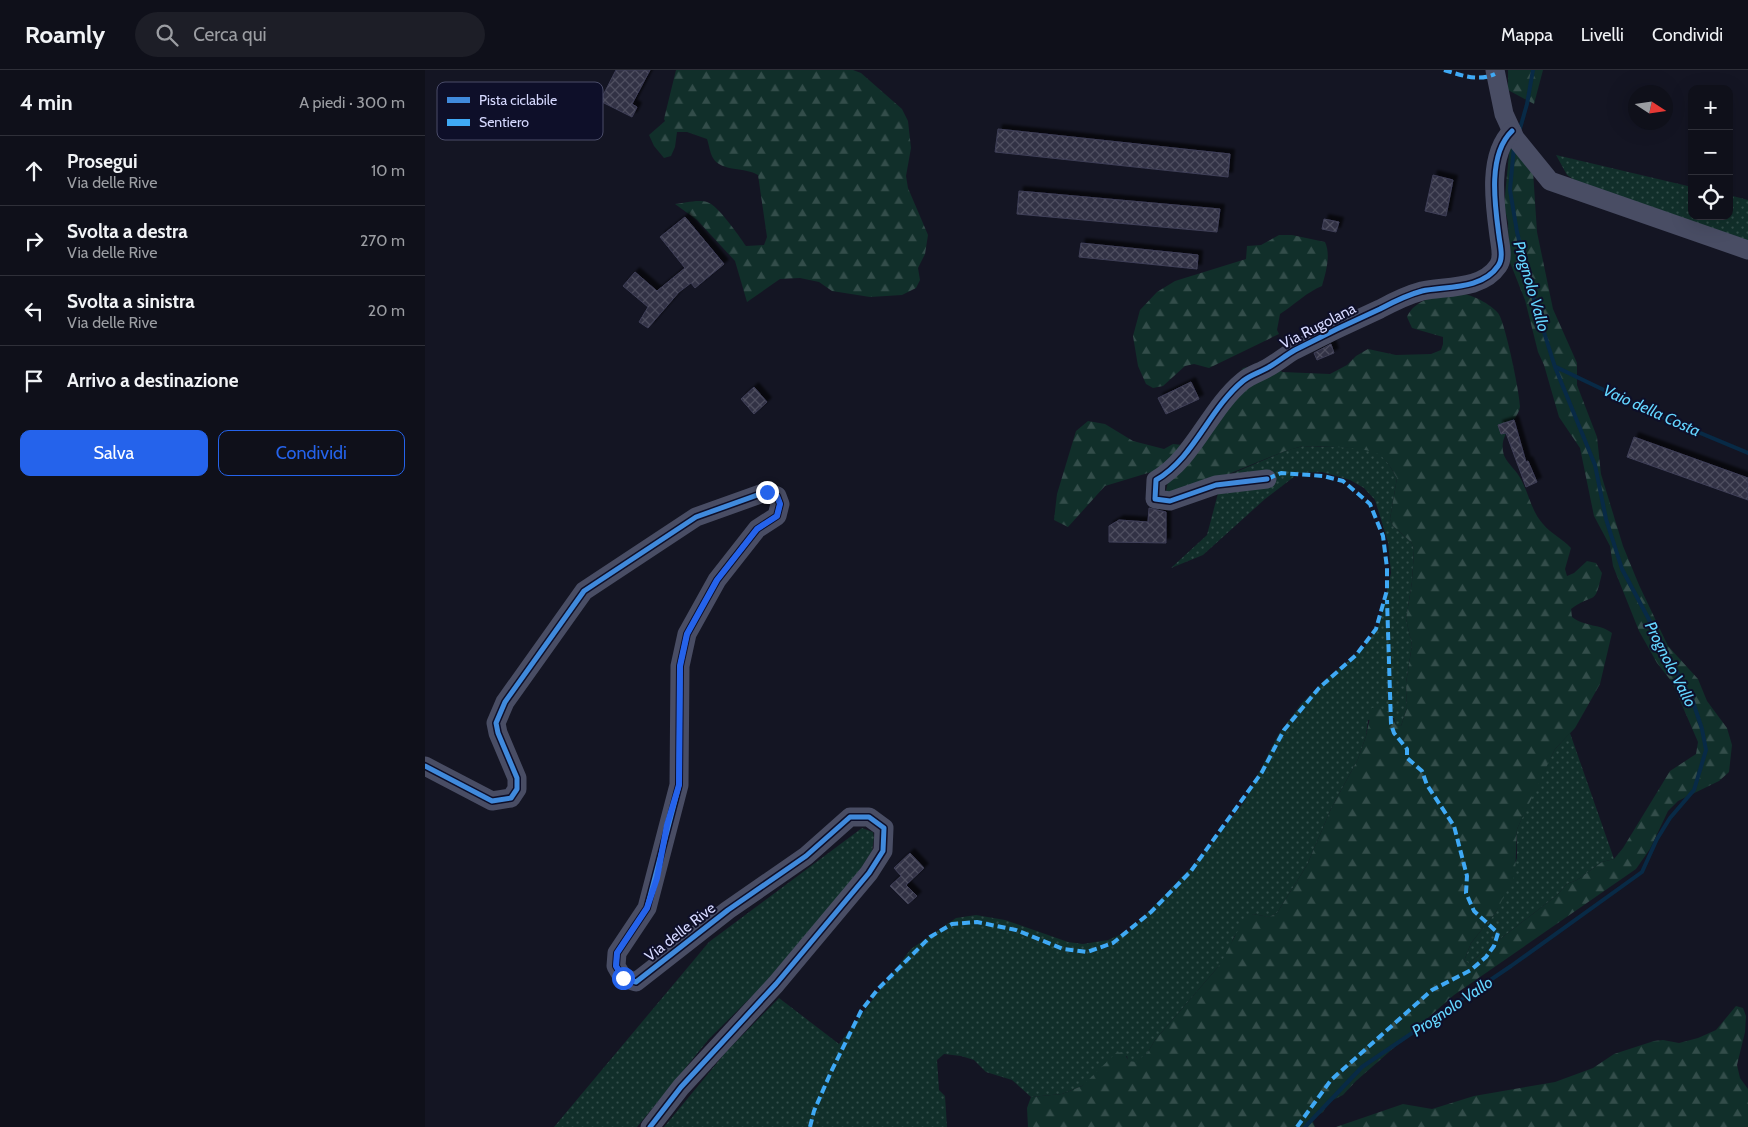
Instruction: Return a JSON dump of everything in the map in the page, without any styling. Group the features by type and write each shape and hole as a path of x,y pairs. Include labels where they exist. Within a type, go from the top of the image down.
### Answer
{"street":[{"path":"1495,70 1504,114 1512,132 1550,181 1748,250"},
{"name":"Via Rugolana","path":"1267,479 1216,485 1170,502 1155,499 1156,480 1167,473 1183,456 1243,380 1271,366 1292,351 1393,302 1421,292 1464,287 1483,278 1499,266 1501,255 1494,196 1496,173 1503,139 1512,132"},
{"name":"Via delle Rive","path":"425,766 493,801 511,798 517,789 517,778 498,734 496,723 505,702 584,591 696,517 767,492 777,496 780,504 777,516 757,529 717,580 687,634 680,666 679,785 667,825 657,878 647,908 617,953 616,966 623,978 636,982 728,910 806,856 850,817 869,817 884,828 883,851 869,872 788,969 681,1087 650,1127"}],"green space":[{"path":"676,70 853,70 861,73 902,109 908,121 911,148 906,176 908,188 928,235 925,254 918,268 920,280 916,288 902,295 870,297 832,291 819,282 800,278 780,279 747,302 735,261 697,220 675,204 703,201 712,204 746,246 764,245 767,237 758,175 717,162 712,156 707,139 687,132 677,132 675,147 671,156 664,158 654,146 649,135 665,121"},
{"path":"1508,70 1543,70 1534,104 1508,90"},
{"path":"1510,143 1533,171 1537,232 1553,309 1577,363 1577,385 1597,437 1601,474 1623,546 1668,646 1698,679 1707,701 1727,728 1732,745 1729,772 1719,781 1678,801 1668,811 1650,849 1636,869 1454,995 1356,1081 1343,1095 1329,1102 1323,1112 1312,1119 1315,1127 1028,1127 1027,1108 1031,1097 1062,1094 1082,1086 1116,1053 1123,1052 1129,1061 1136,1062 1148,1052 1155,1040 1218,967 1237,932 1247,919 1253,914 1269,917 1277,913 1307,865 1331,809 1358,759 1366,736 1372,708 1378,707 1391,714 1396,725 1401,726 1407,708 1406,683 1412,645 1406,619 1412,582 1414,549 1411,542 1393,526 1390,519 1397,478 1381,456 1354,448 1301,446 1180,494 1166,491 1171,466 1105,486 1068,527 1054,520 1057,494 1076,431 1088,421 1105,424 1133,441 1164,449 1173,444 1183,445 1243,368 1275,361 1282,372 1330,374 1347,365 1356,356 1368,349 1396,355 1431,354 1441,350 1443,337 1412,328 1407,317 1413,308 1425,300 1447,293 1455,292 1479,299 1493,308 1501,319 1518,388 1519,411 1504,438 1504,454 1521,479 1532,506 1543,524 1571,548 1565,569 1567,576 1574,573 1587,561 1596,563 1602,573 1595,595 1571,609 1572,617 1612,633 1600,684 1575,728 1555,749 1517,829 1515,875 1496,912 1471,943 1464,961 1469,963 1556,896 1567,884 1577,880 1602,862 1614,859 1623,848 1670,771 1696,754 1698,742 1672,682 1657,663 1639,631 1613,566 1610,546 1594,516 1580,448 1559,417 1544,365 1538,352 1525,300 1509,260 1508,222 1504,206"},
{"path":"1556,155 1688,186 1688,220 1733,220 1733,196 1748,200 1748,243 1582,185 1567,175"},
{"path":"1279,235 1292,235 1325,242 1328,258 1322,286 1280,314 1277,330 1279,334 1209,368 1194,364 1185,366 1163,386 1153,388 1146,384 1138,366 1133,336 1140,310 1157,292 1175,281 1246,259 1247,246 1261,245"},
{"path":"1303,446 1371,450 1384,458 1397,478 1390,519 1393,526 1411,542 1414,549 1412,582 1406,619 1412,645 1406,683 1407,708 1401,726 1396,725 1394,718 1368,720 1366,736 1358,759 1331,809 1307,865 1277,913 1269,917 1253,914 1234,937 1227,955 1218,967 1155,1040 1148,1052 1136,1063 1128,1061 1127,1056 1082,1086 1062,1094 1031,1097 1012,1080 986,1072 974,1060 944,1054 937,1060 939,1090 945,1096 947,1127 664,1127 726,1052 779,998 839,1044 911,949 956,918 976,915 1005,920 1068,942 1083,944 1108,940 1131,930 1201,857 1244,802 1278,735 1301,704 1325,680 1363,649 1379,625 1391,573 1388,542 1375,500 1364,488 1350,480 1322,472 1299,473 1265,499 1203,555 1171,568 1207,535 1222,478 1285,451"},
{"path":"1570,733 1614,859 1602,862 1577,880 1567,884 1556,896 1469,963 1464,961 1471,943 1496,912 1517,858 1517,829 1555,749"},
{"path":"862,828 873,832 874,838 872,851 857,874 763,985 709,1039 637,1127 554,1127 709,942"},
{"path":"1736,1006 1743,1008 1746,1016 1745,1032 1737,1065 1740,1078 1748,1089 1748,1127 1336,1127 1403,1104 1432,1109 1474,1096 1555,1082 1593,1068 1614,1054 1654,1041 1663,1040 1679,1043 1698,1038 1716,1030"}],"building":[{"path":"616,70 650,70 632,104 637,107 632,117 603,102 603,95"},
{"path":"998,129 1230,154 1228,177 995,152"},
{"path":"1433,175 1453,180 1446,216 1425,211"},
{"path":"1019,191 1220,209 1217,232 1017,214"},
{"path":"685,217 724,264 695,288 691,283 679,292 648,328 639,322 648,307 623,286 635,272 657,291 685,268 660,237"},
{"path":"1324,219 1339,222 1336,232 1322,229"},
{"path":"1081,243 1198,255 1197,269 1079,257"},
{"path":"1331,344 1334,353 1317,360 1314,353"},
{"path":"1191,382 1199,399 1166,414 1158,398"},
{"path":"754,387 767,402 754,414 741,399"},
{"path":"1514,420 1526,462 1528,461 1537,482 1526,487 1506,433 1501,434 1498,425"},
{"path":"1634,437 1748,478 1748,500 1627,457"},
{"path":"1149,508 1166,512 1166,543 1109,542 1109,526 1119,520 1148,522"},
{"path":"910,853 924,868 906,885 917,896 908,904 890,886 901,876 894,868"}],"waterway":[{"name":"Prognolo Vallo","path":"1519,132 1527,104 1533,70"},
{"name":"Prognolo Vallo","path":"1305,1127 1362,1067 1511,966 1642,872 1657,839 1670,818 1694,790 1706,750 1702,729 1693,702 1622,569 1606,519 1595,465 1555,367 1536,307 1517,232 1510,190 1514,146"},
{"name":"Vaio della Costa","path":"1556,367 1650,412 1748,453"}],"marked path":[{"path":"1444,70 1476,78 1495,74"},
{"path":"810,1127 814,1111 831,1072 861,1011 878,989 930,937 952,924 977,922 1016,930 1063,949 1087,952 1113,943 1151,912 1191,871 1262,772 1284,730 1319,688 1356,655 1376,629 1387,590 1387,568 1383,536 1370,504 1343,481 1323,476 1281,473 1267,479"},
{"path":"1297,1127 1331,1080 1432,990 1471,970 1486,957 1494,946 1498,933 1474,911 1466,893 1467,876 1454,826 1427,785 1422,771 1407,758 1407,749 1394,733 1391,724 1387,600"}],"cycle path":[{"path":"1267,479 1216,485 1170,501 1155,499 1156,480 1181,459 1220,405 1246,379 1295,350 1400,299 1422,291 1463,286 1491,274 1500,263 1501,255 1495,196 1496,167 1504,141 1512,131"},
{"path":"425,766 492,801 511,798 517,789 517,778 498,733 496,723 505,702 584,591 696,517 766,492 777,496 780,504 777,516 757,529 717,580 687,634 680,666 679,785 647,908 617,953 616,966 623,978 636,982 728,910 806,856 850,817 869,817 884,828 883,851 869,873 776,984 681,1087 650,1127"}],"route":[{"path":"623,978 616,966 617,953 647,908 657,878 667,825 679,785 681,742 680,666 687,634 717,580 757,529 777,516 780,504 777,496 767,492"}]}
